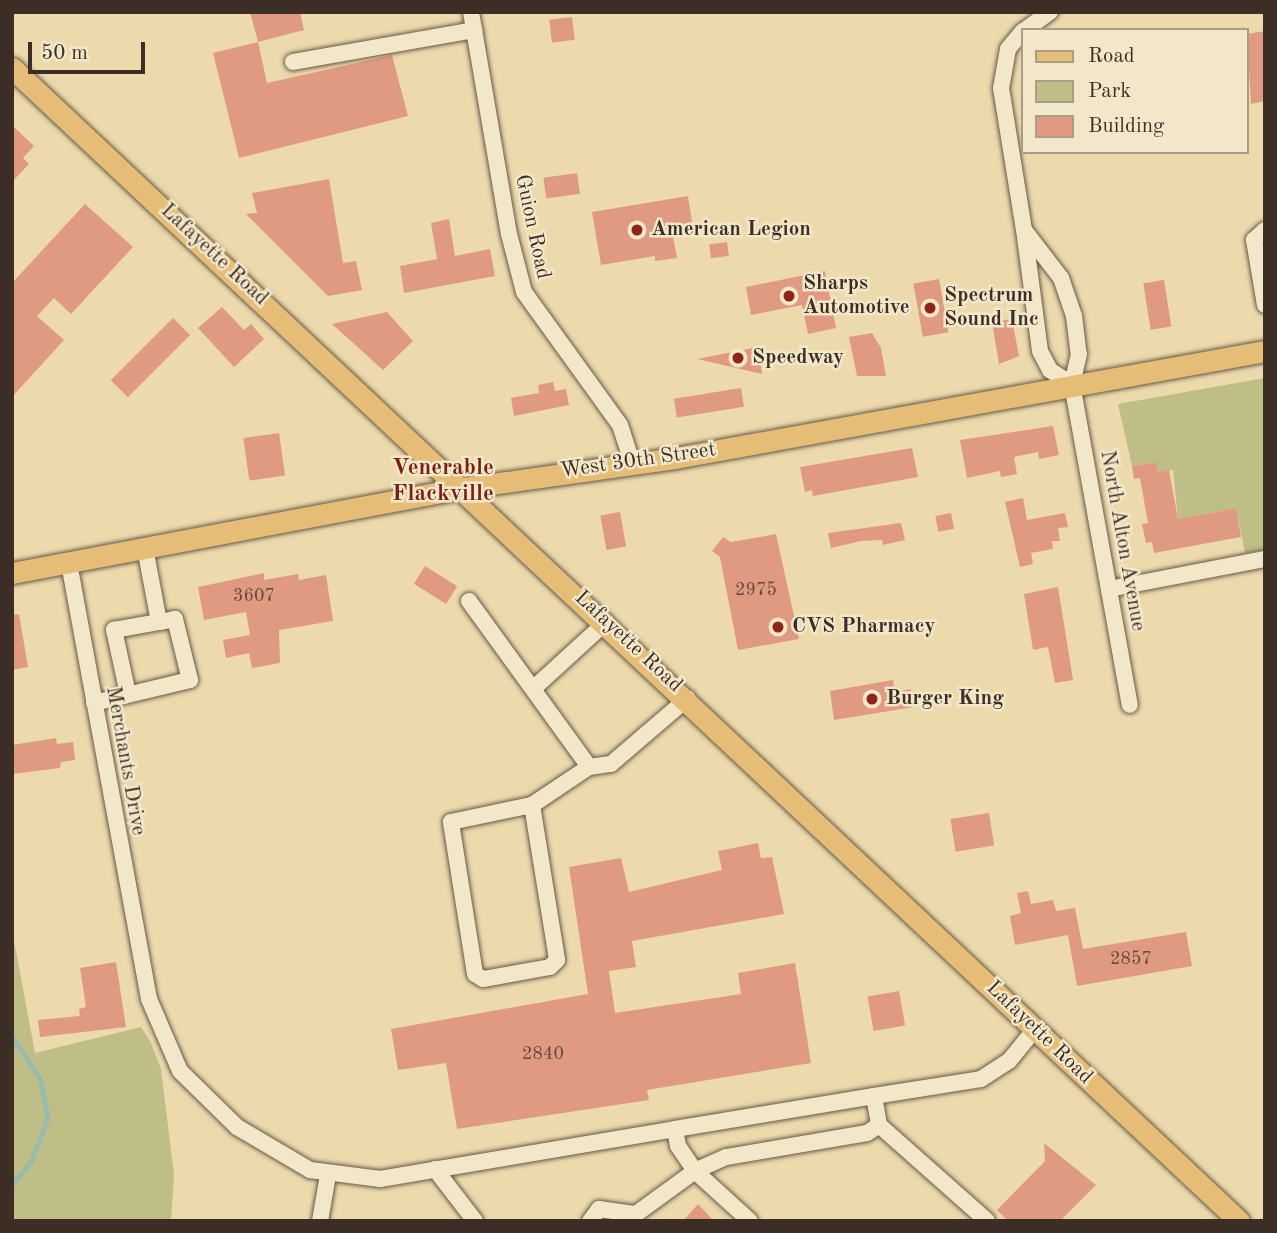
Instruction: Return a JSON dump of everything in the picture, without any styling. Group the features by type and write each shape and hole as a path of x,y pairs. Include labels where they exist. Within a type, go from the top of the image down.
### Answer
{"main road":[{"name":"Lafayette Road","path":"14,73 464,488 1239,1221"},
{"name":"West 30th Street","path":"12,573 464,488 632,461 674,458 1265,351"}],"street":[{"name":"Guion Road","path":"471,12 509,234 524,292 620,425 632,461"},
{"name":"North Alton Avenue","path":"1027,28 1050,12"},
{"path":"293,62 474,30"},
{"name":"North Alton Avenue","path":"1021,34 1008,49 1001,88 1041,351 1050,370 1072,384"},
{"name":"North Alton Avenue","path":"1024,230 1057,271 1074,316 1079,354 1072,384 1130,705"},
{"path":"1265,230 1254,240 1265,305"},
{"path":"145,548 159,622"},
{"path":"1109,589 1265,559"},
{"name":"Merchants Drive","path":"69,563 140,967 180,1071 237,1127 310,1170 328,1175 380,1179 981,1079 1009,1061 1034,1030"},
{"path":"469,601 589,766"},
{"path":"94,703 190,680 175,619 114,630 128,694"},
{"path":"534,688 606,622"},
{"path":"532,805 557,960 550,967 483,979 474,974 451,822 532,805 589,766 611,764 688,698"},
{"path":"874,1096 879,1125 987,1221"},
{"path":"590,1221 599,1209 636,1213 695,1171 726,1157 867,1133 879,1125"},
{"path":"675,1129 678,1146 695,1171 750,1221"},
{"path":"435,1169 475,1221"},
{"path":"320,1221 328,1175"}],"green space":[{"path":"1265,378 1265,550 1245,553 1236,508 1178,519 1173,470 1158,472 1156,462 1132,466 1118,404"},
{"path":"12,930 35,1053 141,1027 151,1043 161,1069 174,1175 171,1221 12,1221"}],"building":[{"path":"250,12 300,12 304,30 258,42"},
{"path":"572,17 575,40 552,43 549,20"},
{"path":"1265,31 1265,101 1251,104 1249,69 1249,34"},
{"path":"258,42 267,83 392,55 408,116 239,158 213,53"},
{"path":"12,125 34,146 23,158 29,164 12,182"},
{"path":"577,173 580,194 546,199 543,178"},
{"path":"329,179 343,263 356,261 362,290 328,296 246,214 257,213 252,193"},
{"name":"American Legion","path":"688,196 692,222 678,225 679,235 673,236 677,258 655,261 655,256 601,265 592,212"},
{"path":"85,204 133,247 71,314 54,298 37,316 64,340 12,397 12,283"},
{"path":"449,219 455,256 490,249 495,276 404,293 400,266 437,259 431,223"},
{"path":"727,242 729,256 711,258 709,245"},
{"name":"Sharps Automotive","path":"825,271 836,328 808,334 802,305 751,315 746,287"},
{"name":"Spectrum Sound Inc","path":"939,279 948,332 923,337 913,284"},
{"path":"1164,280 1171,326 1151,330 1143,283"},
{"path":"222,307 244,330 251,324 264,339 234,367 198,328"},
{"path":"387,312 413,341 383,370 332,324"},
{"path":"173,318 190,335 128,397 111,380"},
{"path":"1012,319 1019,356 999,364 992,322"},
{"path":"872,333 881,348 886,376 857,376 849,337"},
{"path":"758,347 762,374 697,359"},
{"path":"553,382 555,391 566,389 569,405 514,416 511,398 539,393 538,385"},
{"path":"741,388 744,407 677,417 674,399"},
{"path":"1053,426 1059,455 1039,459 1038,452 1014,457 1017,474 1001,477 1000,471 967,478 960,440"},
{"path":"279,433 285,476 249,481 243,438"},
{"path":"912,448 918,477 813,496 812,490 805,492 800,467"},
{"path":"1156,462 1158,472 1169,470 1178,519 1236,508 1241,537 1154,553 1152,542 1146,543 1142,524 1148,523 1140,478 1134,479 1132,466"},
{"path":"1023,498 1027,520 1065,513 1068,527 1058,528 1060,541 1052,541 1053,549 1031,553 1033,564 1020,567 1005,502"},
{"path":"620,512 626,546 606,550 600,515"},
{"path":"951,513 954,529 938,532 935,516"},
{"path":"901,523 905,540 883,545 882,540 861,541 831,548 828,533"},
{"name":"CVS Pharmacy","path":"776,534 799,639 738,650 720,557 712,551 723,537 731,542"},
{"path":"425,566 457,586 446,604 414,584"},
{"path":"264,573 264,580 298,574 299,580 326,575 333,621 279,630 280,663 252,668 249,653 226,658 223,640 250,635 246,612 204,620 198,587"},
{"path":"1058,587 1073,680 1055,683 1048,647 1033,650 1024,594"},
{"path":"19,614 28,667 12,670 12,615"},
{"name":"Burger King","path":"893,680 895,692 911,689 914,707 834,720 830,691"},
{"path":"56,738 57,744 73,742 75,760 61,762 60,768 12,774 12,745"},
{"path":"989,813 994,846 956,852 950,819"},
{"path":"758,843 761,858 772,857 784,914 632,941 636,967 609,971 615,1013 741,994 738,973 795,963 811,1063 647,1090 649,1100 457,1129 446,1063 398,1070 391,1029 588,994 569,867 621,858 629,892 722,870 718,851"},
{"path":"1028,891 1031,904 1053,900 1056,911 1075,908 1083,949 1186,932 1192,966 1077,986 1068,935 1015,945 1010,916 1021,913 1017,893"},
{"path":"116,962 126,1027 40,1037 38,1020 80,1016 79,1009 86,1007 80,968"},
{"path":"899,991 905,1025 874,1031 867,997"},
{"path":"1044,1143 1096,1185 1060,1221 1008,1221 997,1210 1045,1161"},
{"path":"698,1204 714,1221 683,1221"}],"waterway":[{"path":"12,1036 41,1080 48,1118 32,1161 12,1186"}],"place":[{"name":"American Legion","path":"637,230"},
{"name":"Sharps Automotive","path":"789,296"},
{"name":"Spectrum Sound Inc","path":"930,308"},
{"name":"Speedway","path":"738,358"},
{"name":"CVS Pharmacy","path":"778,627"},
{"name":"Burger King","path":"872,699"}],"district":[{"name":"Venerable Flackville","path":"443,481"}]}
